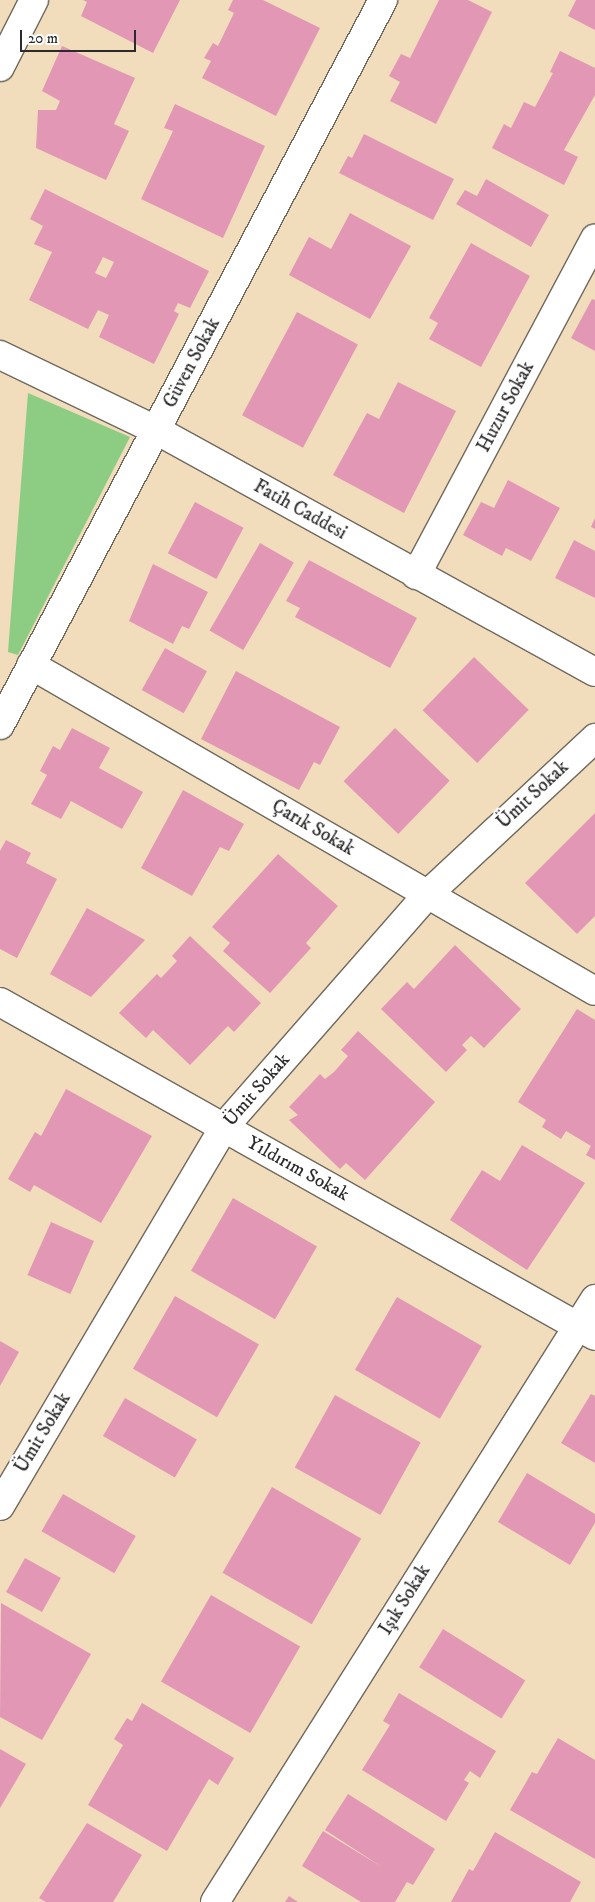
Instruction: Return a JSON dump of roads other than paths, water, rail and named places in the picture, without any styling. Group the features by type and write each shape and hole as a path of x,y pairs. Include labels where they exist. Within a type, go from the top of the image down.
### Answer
{"street":[{"path":"0,67 34,0"},
{"name":"Güven Sokak","path":"0,725 383,0"},
{"name":"Huzur Sokak","path":"416,575 595,239"},
{"name":"Fatih Caddesi","path":"0,355 156,430 595,672"},
{"name":"Çarık Sokak","path":"31,665 595,991"},
{"name":"Ümit Sokak","path":"0,1506 224,1127 428,894 595,738"},
{"name":"Yıldırım Sokak","path":"0,1002 586,1332"},
{"name":"Işık Sokak","path":"215,1902 586,1332 595,1299"}]}
